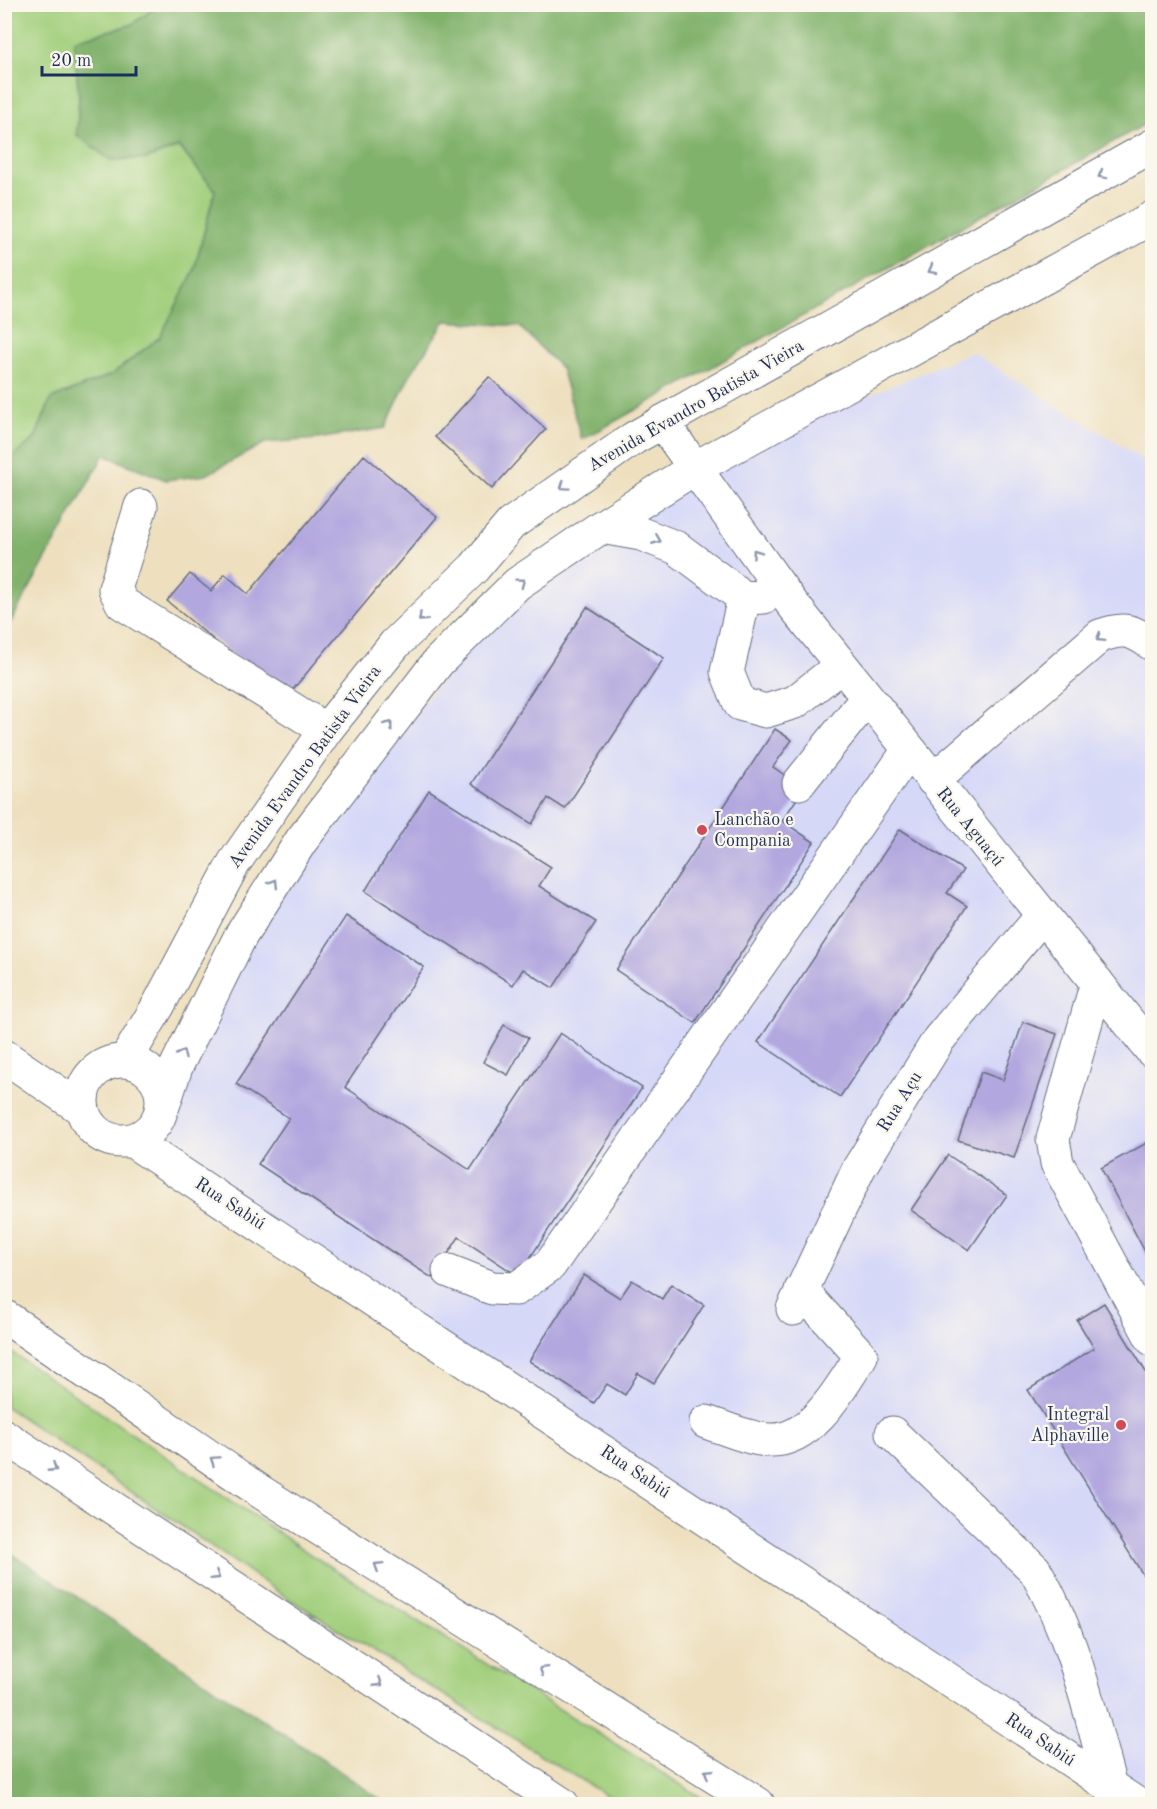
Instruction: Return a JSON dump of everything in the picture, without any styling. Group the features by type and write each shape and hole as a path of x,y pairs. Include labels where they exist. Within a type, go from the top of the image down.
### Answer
{"main road":[{"name":"Avenida Evandro Batista Vieira","path":"125,1061 158,1006 234,862 326,730 395,644 474,568 511,524 594,464 662,422 1152,146"},
{"path":"162,1109 158,1082 150,1072 138,1064 125,1061 112,1062 92,1074 82,1096 82,1109 87,1121 100,1136 119,1142 132,1141 152,1129 162,1109 176,1067 240,937 301,841 438,662 517,584 601,527 695,468 1152,218"},
{"name":"Rua Aguaçú","path":"662,422 790,601 1152,1051"},
{"path":"141,506 115,589 122,603 326,730"},
{"path":"601,527 641,534 677,548 744,598 767,597 790,601"},
{"path":"744,598 727,672 740,704 766,711 795,702 841,666"},
{"path":"933,780 1100,636 1119,629 1138,634 1152,644"},
{"path":"799,783 867,698"},
{"path":"449,1271 492,1288 516,1289 550,1265 909,750"},
{"name":"Rua Açu","path":"706,1422 767,1440 780,1440 790,1438 828,1408 861,1356 797,1300 859,1168 939,1039 1042,916"},
{"path":"1096,982 1053,1139 1057,1163 1152,1340"},
{"path":"4,1056 82,1109"},
{"name":"Rua Sabiú","path":"132,1141 1137,1804"},
{"path":"4,1316 261,1492 758,1804"},
{"path":"892,1433 1035,1570 1050,1595 1077,1662 1110,1786"},
{"path":"4,1436 562,1804"}],"shaded area":[{"path":"972,352 1152,465 1152,1804 195,1181 162,1109 240,937 517,584 695,468"}],"green space":[{"path":"5,5 159,5 131,25 74,40 79,97 77,135 146,159 179,147 215,190 194,271 160,337 111,375 51,399 35,438 5,463"},
{"path":"159,5 1152,5 1152,120 582,440 561,368 519,326 445,321 410,375 385,428 317,439 265,443 206,475 166,480 104,455 5,632 5,463 35,438 51,399 111,375 160,337 194,271 215,190 179,147 146,159 110,160 77,135 79,97 74,40 131,25"},
{"path":"5,1348 316,1558 712,1804 620,1804 286,1597 5,1406"},
{"path":"5,1549 341,1772 387,1804 5,1804"}],"building":[{"path":"489,377 546,429 492,489 435,437"},
{"path":"364,455 437,517 285,699 167,601 190,574 211,591 225,574 248,594"},
{"path":"587,607 664,658 565,809 548,798 532,824 471,784"},
{"path":"775,729 792,740 773,767 804,788 782,821 814,842 695,1023 616,970"},
{"path":"429,790 551,867 539,886 596,922 553,988 523,969 513,985 365,891"},
{"path":"900,829 963,870 947,893 967,906 840,1097 758,1042"},
{"path":"346,916 424,967 345,1087 470,1170 560,1033 642,1088 518,1276 459,1237 432,1278 258,1164 289,1118 236,1084"},
{"path":"1023,1022 1057,1034 1014,1158 958,1140 981,1072 1003,1080"},
{"path":"504,1025 528,1038 508,1075 483,1062"},
{"path":"1152,1140 1152,1265 1101,1168"},
{"path":"948,1155 1007,1195 969,1250 911,1210"},
{"path":"584,1275 620,1298 632,1280 662,1299 671,1284 704,1305 654,1383 638,1373 625,1395 607,1384 594,1403 529,1361"},
{"path":"1104,1303 1152,1382 1152,1569 1143,1575 1028,1390 1094,1348 1077,1320"}],"place":[{"name":"Lanchão e Compania","path":"702,830"},
{"name":"Integral Alphaville","path":"1121,1425"}]}
